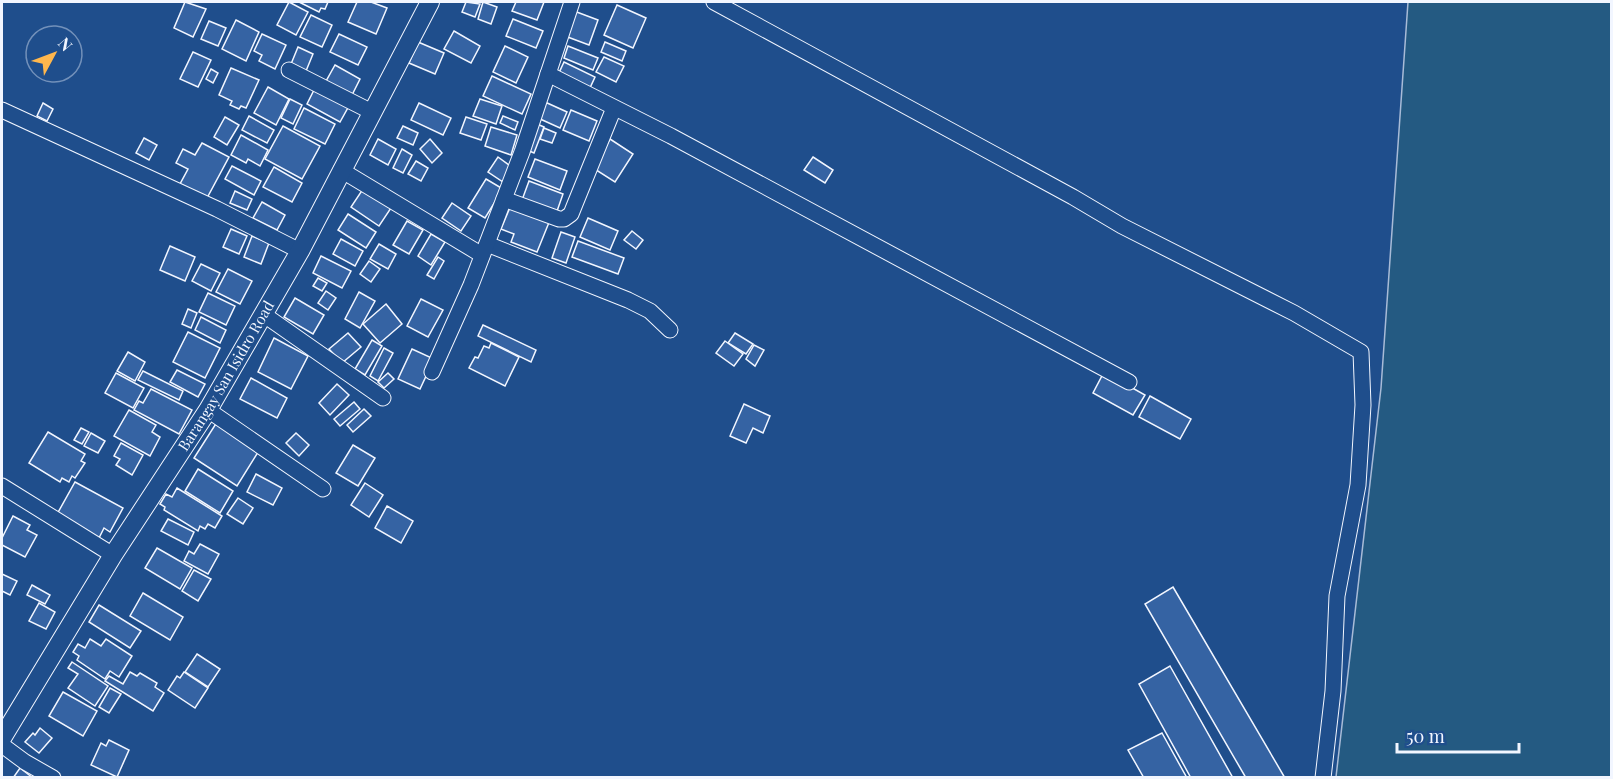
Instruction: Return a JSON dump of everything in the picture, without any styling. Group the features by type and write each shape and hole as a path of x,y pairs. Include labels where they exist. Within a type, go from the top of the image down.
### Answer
{"street":[{"name":"Barangay San Isidro Road","path":"2,738 113,555 208,410 300,251 430,2"},
{"path":"432,372 504,199 572,2"},
{"path":"714,2 1073,197 1122,226 1294,313 1360,352 1363,405 1358,485 1337,596 1333,691 1323,777"},
{"path":"290,70 372,112"},
{"path":"548,74 1129,382"},
{"path":"504,199 559,219 568,216 614,108"},
{"path":"2,110 217,209 300,251"},
{"path":"341,170 484,249 628,300 650,311 670,330"},
{"path":"263,314 383,398"},
{"path":"208,410 323,489"},
{"path":"2,486 113,555"},
{"path":"2,744 25,762 53,777"}],"shaded area":[{"path":"1408,2 1611,2 1611,777 1336,777 1381,388"}],"building":[{"path":"185,2 206,9 193,37 174,28"},
{"path":"289,2 308,12 296,35 277,25"},
{"path":"299,2 328,2 325,9 321,8 319,12"},
{"path":"357,2 371,2 387,8 376,34 348,22"},
{"path":"466,2 480,4 475,17 462,12"},
{"path":"483,2 497,7 491,24 478,19"},
{"path":"516,2 544,2 537,20 512,11"},
{"path":"617,5 646,18 633,48 604,35"},
{"path":"574,11 598,20 589,45 565,36"},
{"path":"311,15 332,25 322,47 300,37"},
{"path":"513,19 543,31 536,48 506,36"},
{"path":"236,20 259,32 246,61 222,49"},
{"path":"209,21 226,28 218,46 201,39"},
{"path":"454,31 480,46 471,63 444,49"},
{"path":"262,34 286,45 275,69 259,61 262,55 254,51"},
{"path":"339,34 367,47 358,65 330,52"},
{"path":"418,42 444,53 435,74 409,63"},
{"path":"605,42 626,51 622,61 601,52"},
{"path":"505,46 528,57 516,83 493,72"},
{"path":"568,46 598,58 593,70 564,58"},
{"path":"298,47 313,54 306,71 291,64"},
{"path":"193,52 211,60 198,87 180,79"},
{"path":"604,57 624,66 616,82 596,72"},
{"path":"564,62 595,77 589,90 558,75"},
{"path":"335,65 360,79 351,97 325,83"},
{"path":"231,68 259,80 246,108 241,106 239,109 230,105 232,101 219,95"},
{"path":"211,69 218,73 213,83 206,79"},
{"path":"492,76 531,94 522,114 483,96"},
{"path":"316,86 350,104 340,122 307,104"},
{"path":"268,87 289,99 276,125 254,113"},
{"path":"290,99 302,105 293,124 281,118"},
{"path":"480,99 502,106 496,124 473,116"},
{"path":"545,102 567,112 560,128 538,118"},
{"path":"43,103 53,109 47,121 37,116"},
{"path":"419,103 451,118 443,135 411,120"},
{"path":"304,108 335,124 325,144 294,129"},
{"path":"571,110 597,121 589,141 563,130"},
{"path":"249,116 274,130 267,143 242,130"},
{"path":"503,116 518,122 515,130 500,123"},
{"path":"225,117 239,125 227,145 214,137"},
{"path":"466,117 487,124 481,140 460,133"},
{"path":"537,124 544,127 534,153 527,150"},
{"path":"283,126 320,146 302,179 265,159"},
{"path":"403,126 418,133 413,145 397,138"},
{"path":"491,127 517,135 511,155 485,146"},
{"path":"544,128 556,133 552,143 540,139"},
{"path":"241,135 268,150 260,166 248,159 246,163 231,155"},
{"path":"144,138 157,145 149,160 136,153"},
{"path":"378,139 396,149 388,165 370,155"},
{"path":"430,139 442,153 432,163 420,149"},
{"path":"610,139 633,154 615,182 593,168"},
{"path":"202,143 229,157 207,198 180,184 188,169 176,163 183,149 195,155"},
{"path":"402,149 412,155 403,173 393,168"},
{"path":"498,157 513,168 503,182 488,172"},
{"path":"813,157 833,170 825,183 804,170"},
{"path":"535,159 567,171 560,190 528,177"},
{"path":"416,161 428,168 421,181 408,174"},
{"path":"232,166 261,181 254,195 225,179"},
{"path":"274,167 302,183 292,202 263,187"},
{"path":"486,179 503,189 485,218 468,208"},
{"path":"529,181 563,194 556,214 522,200"},
{"path":"363,189 391,208 379,226 351,207"},
{"path":"235,191 252,199 247,210 230,203"},
{"path":"262,202 285,215 277,230 253,218"},
{"path":"452,203 471,216 461,231 442,218"},
{"path":"511,205 550,220 537,252 511,242 514,234 501,229"},
{"path":"348,214 376,232 366,248 338,230"},
{"path":"588,218 618,231 610,250 580,237"},
{"path":"407,221 423,230 409,254 393,245"},
{"path":"231,229 247,236 239,254 223,247"},
{"path":"632,231 643,240 636,249 624,240"},
{"path":"561,232 575,237 566,263 552,258"},
{"path":"431,234 445,242 431,265 418,256"},
{"path":"252,236 269,243 261,264 244,257"},
{"path":"341,239 363,251 355,266 333,254"},
{"path":"578,241 624,258 618,274 572,257"},
{"path":"379,244 396,254 388,269 370,259"},
{"path":"170,246 195,257 185,281 160,270"},
{"path":"321,256 351,271 342,288 313,273"},
{"path":"438,257 444,261 434,279 427,275"},
{"path":"369,261 380,269 371,282 360,274"},
{"path":"201,264 220,273 211,291 192,281"},
{"path":"228,269 252,281 240,304 216,292"},
{"path":"318,278 327,283 322,291 313,286"},
{"path":"326,291 336,298 328,310 318,303"},
{"path":"359,292 375,301 360,328 345,319"},
{"path":"208,293 235,306 226,325 199,312"},
{"path":"295,298 324,315 313,334 284,317"},
{"path":"421,299 443,310 428,337 407,326"},
{"path":"386,304 402,324 380,343 363,324"},
{"path":"188,309 197,313 191,328 182,324"},
{"path":"201,317 226,330 220,343 195,330"},
{"path":"483,325 536,350 531,362 478,336"},
{"path":"188,332 220,348 205,378 173,362"},
{"path":"348,333 361,347 342,363 329,349"},
{"path":"735,333 753,344 746,354 728,343"},
{"path":"274,338 308,356 291,389 258,372"},
{"path":"372,340 382,346 365,375 355,369"},
{"path":"725,341 743,354 734,366 716,353"},
{"path":"491,343 519,357 505,386 469,368 475,357 478,358 484,346 489,348"},
{"path":"754,345 764,350 755,366 746,359"},
{"path":"384,348 393,353 378,381 370,376"},
{"path":"412,349 434,359 420,389 398,379"},
{"path":"128,352 145,362 135,381 117,371"},
{"path":"177,370 205,384 198,397 170,382"},
{"path":"143,371 183,391 179,400 138,380"},
{"path":"1104,372 1145,395 1133,415 1093,393"},
{"path":"116,373 144,388 133,408 105,393"},
{"path":"388,373 394,379 384,388 378,382"},
{"path":"251,378 287,398 277,418 240,399"},
{"path":"337,384 349,395 330,415 319,403"},
{"path":"151,389 192,410 179,434 134,410 139,401 143,403"},
{"path":"1150,396 1191,419 1180,439 1139,417"},
{"path":"354,402 360,409 340,426 334,419"},
{"path":"744,404 770,416 763,433 753,428 746,443 730,436"},
{"path":"364,409 371,416 353,432 347,425"},
{"path":"129,410 156,425 152,432 160,437 150,456 114,436"},
{"path":"217,422 260,449 237,486 194,458"},
{"path":"81,428 89,432 82,444 74,440"},
{"path":"48,432 85,454 81,461 85,463 75,478 72,476 69,482 62,478 60,482 29,463"},
{"path":"91,433 105,441 98,453 84,446"},
{"path":"296,433 309,445 299,456 286,443"},
{"path":"121,443 143,455 132,475 116,465 120,459 114,456"},
{"path":"353,445 375,458 358,486 336,473"},
{"path":"198,469 233,491 220,513 185,491"},
{"path":"256,474 282,488 273,505 247,492"},
{"path":"75,482 123,508 110,532 104,528 98,540 56,516"},
{"path":"365,483 383,495 369,517 351,505"},
{"path":"177,488 222,516 215,528 208,524 205,529 200,526 198,531 164,510 165,507 160,504 166,494 172,497"},
{"path":"238,498 253,508 243,524 227,514"},
{"path":"387,506 413,521 401,543 375,528"},
{"path":"13,516 30,525 27,530 37,535 25,557 2,545 2,538"},
{"path":"168,519 194,532 188,545 161,531"},
{"path":"200,544 219,554 208,574 184,561 189,551 194,554"},
{"path":"157,548 192,568 180,589 145,568"},
{"path":"194,570 211,579 198,601 182,591"},
{"path":"2,574 17,581 10,595 2,591"},
{"path":"32,585 50,595 45,604 27,595"},
{"path":"1173,587 1285,778 1246,778 1145,604"},
{"path":"143,593 183,617 170,640 130,616"},
{"path":"39,603 55,612 46,629 29,621"},
{"path":"99,605 141,631 130,648 89,622"},
{"path":"90,639 101,646 106,639 132,656 119,677 110,671 105,679 77,660 79,656 73,652 78,644 85,648"},
{"path":"197,654 220,669 208,687 185,672"},
{"path":"72,662 108,686 95,706 68,688 78,674 68,668"},
{"path":"1170,666 1233,778 1191,778 1139,684"},
{"path":"130,672 137,676 140,673 157,683 155,687 164,693 153,711 105,681 109,676 123,684"},
{"path":"184,672 208,688 195,708 168,690 177,676 180,678"},
{"path":"110,688 121,694 109,713 99,707"},
{"path":"63,692 97,711 83,736 49,716"},
{"path":"40,728 52,738 39,753 25,742"},
{"path":"1162,733 1187,778 1144,778 1128,750"},
{"path":"109,740 129,750 117,777 91,765 101,743 106,746"},
{"path":"20,768 33,778 13,778"}]}
